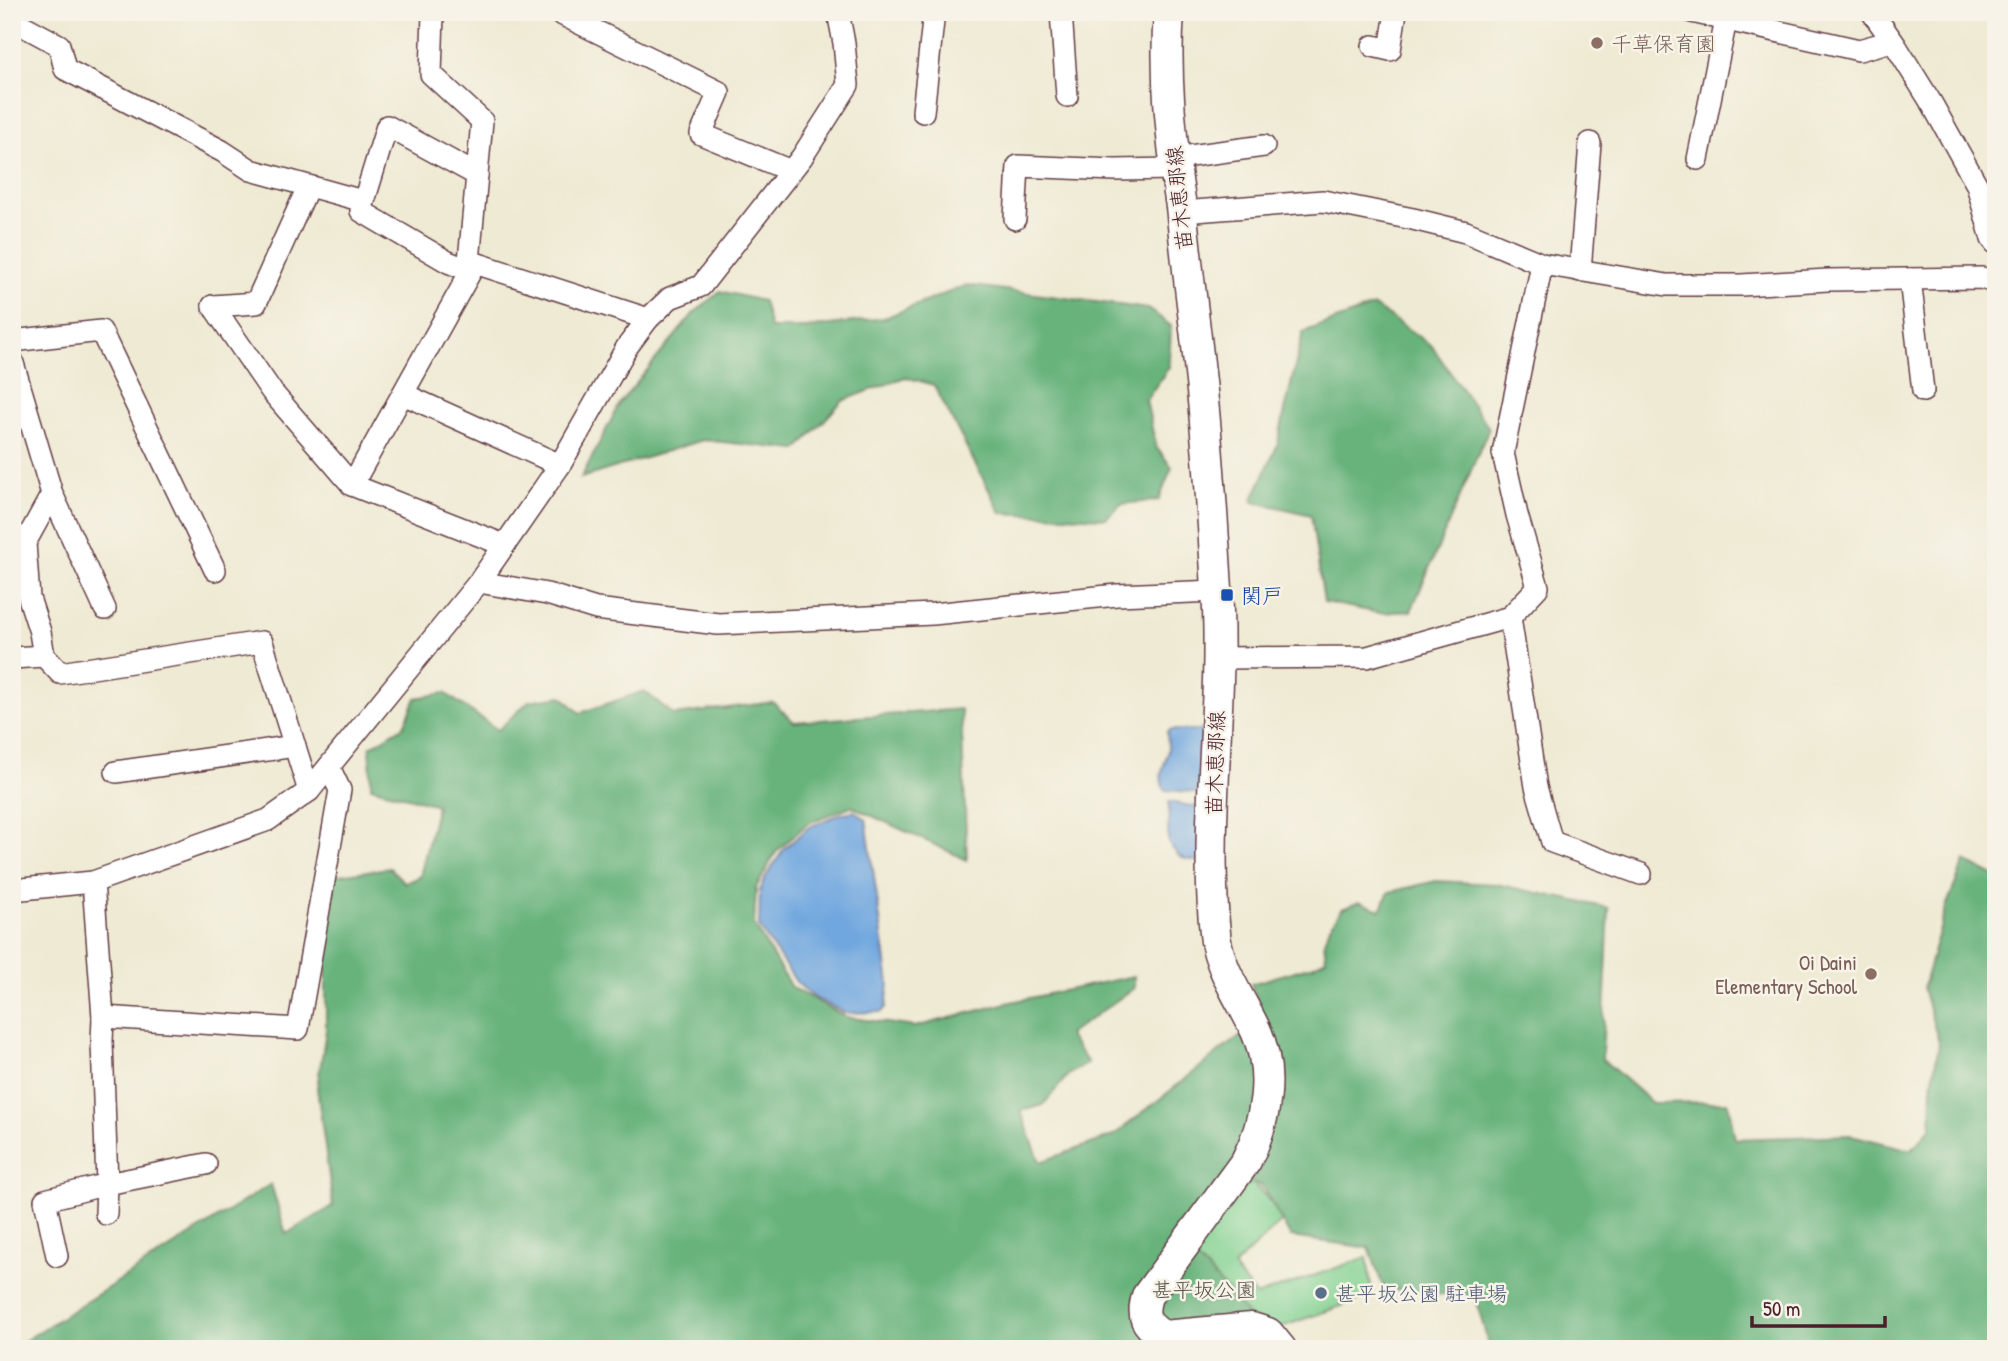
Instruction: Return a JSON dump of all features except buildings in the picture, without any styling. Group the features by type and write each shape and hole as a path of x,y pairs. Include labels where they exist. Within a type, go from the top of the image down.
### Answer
{"main road":[{"name":"苗木恵那線","path":"1169,12 1167,33 1170,109 1202,391 1217,591 1219,658 1211,884 1216,945 1257,1034 1264,1059 1265,1101 1258,1133 1245,1161 1147,1296 1144,1308 1146,1321 1163,1336 1252,1328 1268,1334 1281,1349"}],"street":[{"path":"557,12 719,92 701,134 792,171"},
{"path":"923,112 934,12"},
{"path":"1060,12 1067,96"},
{"path":"1373,46 1390,50 1396,12"},
{"path":"1692,12 1859,50 1892,41"},
{"path":"1872,12 1932,104 1976,185 1992,239 1996,244"},
{"path":"12,890 93,882 268,820 309,791 479,582 560,465 627,347 649,319 670,299 701,286 792,171 848,85 844,44 835,13"},
{"path":"352,485 470,266 482,121 431,74 433,14"},
{"path":"12,18 60,45 65,69 222,151 251,170 363,201"},
{"path":"1698,159 1726,20"},
{"path":"477,175 387,126 361,211 448,262 470,266 649,319"},
{"path":"1580,271 1590,144"},
{"path":"1015,219 1017,166 1115,170 1175,164 1264,146"},
{"path":"308,187 256,303 213,306 272,392 352,485 504,545"},
{"path":"1182,212 1323,201 1466,232 1542,264 1667,285 1982,278 1996,282"},
{"path":"1219,658 1367,657 1510,617 1538,587 1517,515 1503,453 1542,264"},
{"path":"1910,279 1923,391"},
{"path":"12,341 101,331 215,570"},
{"path":"12,360 52,494 106,610"},
{"path":"403,394 560,465"},
{"path":"52,494 25,543 29,598 40,632 44,656 60,673 262,642 309,791"},
{"path":"479,582 547,594 596,609 718,624 933,614 1117,595 1217,591"},
{"path":"1510,617 1536,787 1552,842 1641,874"},
{"path":"12,658 44,656"},
{"path":"116,772 295,746"},
{"path":"103,1017 298,1029 340,790 329,767"},
{"path":"93,882 103,1017 106,1214"},
{"path":"57,1256 46,1200 107,1184 206,1164"}],"green space":[{"path":"967,285 1149,309 1171,326 1169,367 1146,400 1156,447 1172,467 1159,500 1121,504 1106,518 1001,513 934,385 905,377 842,401 797,450 703,440 581,478 620,403 693,314 720,291 763,301 770,328 806,328 884,318"},
{"path":"1374,306 1431,345 1489,428 1411,611 1379,613 1324,602 1311,515 1252,501 1277,446 1303,332"},
{"path":"644,691 674,715 773,702 794,722 961,709 967,860 851,806 808,823 776,852 756,888 754,925 791,987 846,1017 915,1027 1011,1002 1134,976 1134,988 1068,1035 1088,1063 1068,1075 1043,1105 1021,1111 1040,1162 1113,1136 1233,1041 1266,1021 1251,984 1312,966 1326,959 1324,941 1342,909 1359,902 1381,910 1389,892 1436,881 1496,884 1609,908 1602,1059 1652,1103 1728,1102 1735,1139 1851,1135 1911,1150 1931,1128 1932,1084 1939,1043 1923,988 1947,904 1965,861 1996,877 1996,1349 1490,1349 1475,1297 1384,1289 1369,1248 1291,1237 1261,1185 1227,1178 1177,1244 1208,1270 1242,1308 1269,1349 12,1349 271,1184 286,1234 333,1206 317,1088 326,1031 326,949 318,939 331,876 390,868 405,883 420,877 437,805 371,787 370,747 404,726 416,698 445,693 498,730 529,701 562,696 580,713"},
{"name":"甚平坂公園","path":"1246,1175 1285,1218 1233,1267 1256,1296 1367,1257 1372,1295 1276,1329 1156,1295"}],"water":[{"path":"1201,730 1201,793 1165,790 1162,785 1161,775 1168,749 1167,731"},
{"path":"1169,802 1203,808 1201,862 1181,858 1168,843"},
{"path":"854,811 866,819 889,984 886,1007 882,1012 845,1013 815,998 797,983 759,927 760,891 765,878 784,849 809,827"}],"place":[{"name":"千草保育園","path":"1597,43"},
{"name":"関戸","path":"1227,595"},
{"name":"Oi Daini Elementary School","path":"1871,974"},
{"name":"甚平坂公園 駐車場","path":"1321,1293"}]}
